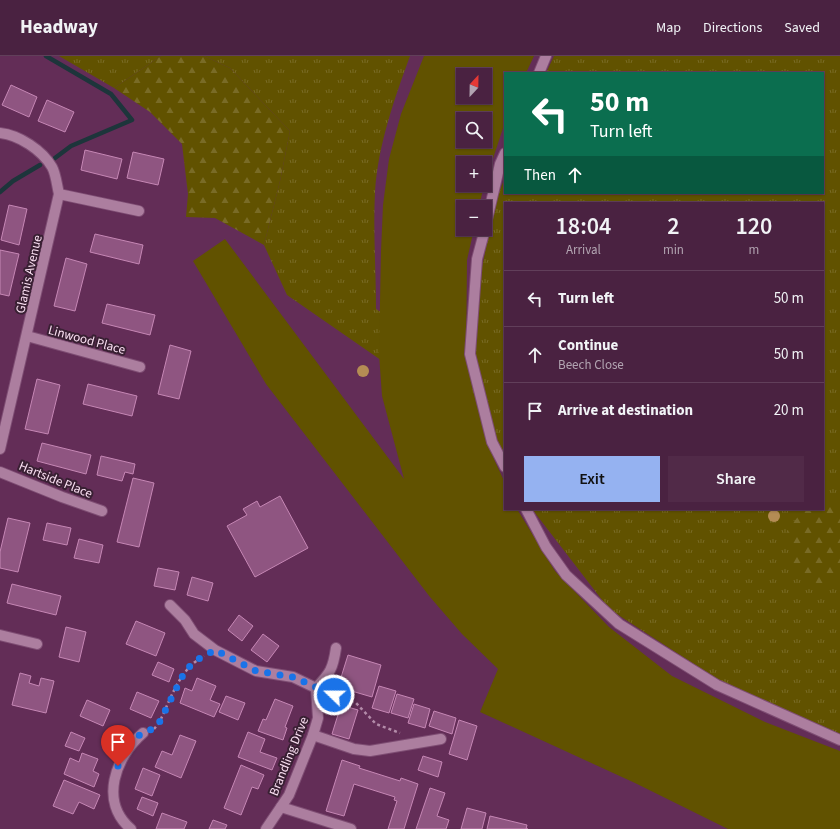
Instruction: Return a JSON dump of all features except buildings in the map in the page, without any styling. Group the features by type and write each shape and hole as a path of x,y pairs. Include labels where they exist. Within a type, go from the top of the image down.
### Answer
{"street":[{"path":"539,72 546,56"},
{"name":"Glamis Avenue","path":"0,133 8,134 34,147 52,167 59,194 0,449"},
{"path":"492,200 500,164 504,155"},
{"path":"59,194 139,211"},
{"path":"483,236 478,259 470,354 492,442 504,465"},
{"name":"Linwood Place","path":"27,336 140,367"},
{"name":"Hartside Place","path":"0,472 62,497 102,511"},
{"path":"527,510 546,547 566,576 619,624 717,685 840,740"},
{"path":"170,605 185,620 194,634 215,650 256,671 293,677 316,688 327,678 334,662 336,648"},
{"path":"0,635 37,644"},
{"name":"Brandling Drive","path":"266,829 289,795 313,735 318,718 315,692 316,688"},
{"path":"131,829 124,823 114,803 113,778 123,754 132,742 142,733"},
{"path":"313,735 354,749 370,751 441,739"},
{"path":"281,807 351,829"}],"path":[{"path":"142,733 154,729 159,723 185,671 195,661 215,650"},
{"path":"316,688 356,702 376,724 402,734 407,745"}],"green space":[{"path":"59,56 161,56 114,88"},
{"path":"161,56 204,56 230,68 290,131 280,181 264,245 215,218 186,217 188,194 182,144 150,112 114,88"},
{"path":"204,56 410,56 398,89 379,157 375,192 374,221 376,309 480,377 475,356 482,267 488,236 492,236 492,218 495,203 504,180 504,194 824,194 824,72 546,72 554,56 840,56 840,734 720,681 609,609 533,510 824,510 824,202 504,202 504,461 489,435 287,295 264,245 280,181 290,131 230,68"},
{"path":"424,56 534,56 526,72 504,72 504,125 492,162 492,156 456,156 456,192 482,192 481,200 456,200 456,236 472,236 467,260 466,356 475,405 494,459 504,481 504,510 518,510 555,571 609,627 672,676 765,722 840,751 840,829 728,829 635,783 480,712 498,669 462,634 430,597 266,384 193,261 225,239 404,479 382,396 379,354 383,205 389,159 401,114"},
{"path":"824,504 840,510 840,575 827,587 791,573 788,528 804,510 824,510"}],"waterway":[{"path":"46,56 111,94 132,120 71,146 55,158"},
{"path":"0,192 13,181 40,165"}],"route":[{"path":"118,766 123,754 132,742 142,733 154,729 159,723 185,671 195,661 215,650 256,671 293,677 334,695"}]}
